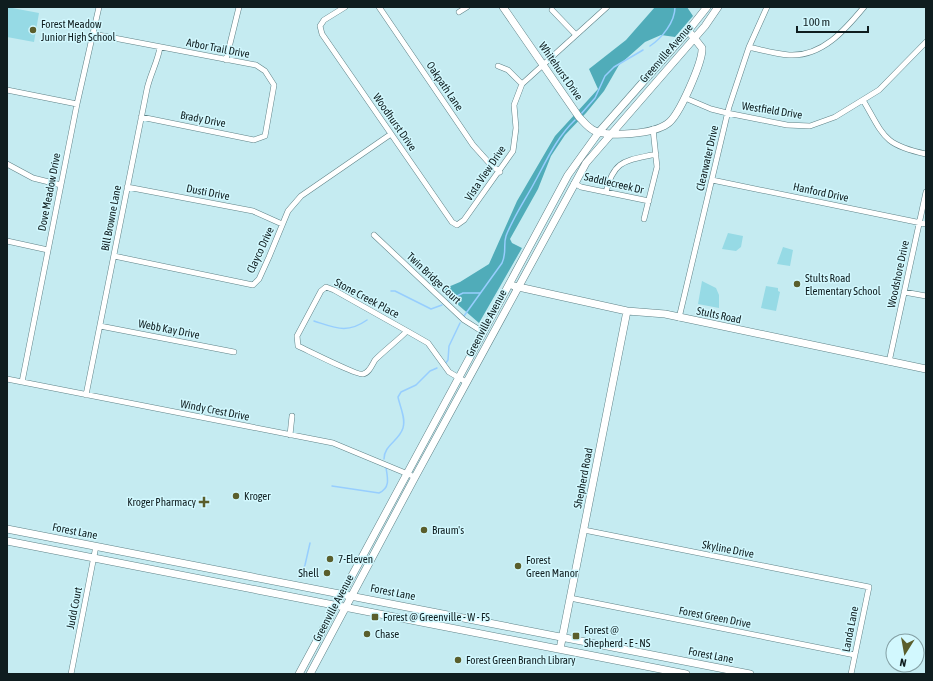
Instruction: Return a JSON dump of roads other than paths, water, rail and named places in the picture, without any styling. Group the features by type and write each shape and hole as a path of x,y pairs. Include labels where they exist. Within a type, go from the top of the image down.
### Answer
{"main road":[{"name":"Whitehurst Drive","path":"503,7 579,117 589,128 599,132 611,134 653,129 673,120 685,98 702,53 702,48 688,30"},
{"name":"Greenville Avenue","path":"299,674 406,473 460,378 508,285 568,175 599,132 688,30 706,7"},
{"name":"Greenville Avenue","path":"310,674 574,183 589,160 718,7"},
{"name":"Stults Road","path":"508,285 627,311 679,318 926,369"},
{"name":"Shepherd Road","path":"560,649 627,311"},
{"path":"380,543 380,534 389,516 386,510"},
{"name":"Forest Lane","path":"7,529 414,607 750,674"},
{"name":"Forest Lane","path":"7,542 686,674"},
{"path":"157,570 159,558"},
{"path":"210,581 212,569"},
{"path":"269,580 271,593"},
{"path":"411,620 414,607"},
{"path":"478,633 480,620"},
{"path":"614,660 616,647"}],"street":[{"name":"Dove Meadow Drive","path":"22,382 77,104 99,7"},
{"path":"226,60 239,7"},
{"name":"Woodhurst Drive","path":"345,7 324,20 320,26 322,34 452,222 457,225"},
{"name":"Oakpath Lane","path":"379,7 473,145 491,165 500,172"},
{"path":"459,12 467,7"},
{"name":"Vista View Drive","path":"457,225 464,220 500,172 513,151 516,141 514,105 518,91 522,84 607,7"},
{"name":"Clearwater Drive","path":"679,318 727,113 749,47 767,7"},
{"path":"749,47 791,55 813,50 832,41 864,7"},
{"path":"552,10 576,35"},
{"name":"Arbor Trail Drive","path":"93,34 256,65 265,71 274,85 265,136 260,139"},
{"name":"Westfield Drive","path":"685,98 712,109 727,113 786,125 810,126 835,117 863,100 888,82 926,42"},
{"name":"Bill Browne Lane","path":"86,395 141,118 150,78 159,56 160,47"},
{"path":"498,66 508,70 522,84"},
{"path":"7,90 77,104"},
{"path":"863,100 886,139 899,147 926,154"},
{"name":"Brady Drive","path":"141,118 254,140 260,139"},
{"path":"644,219 657,167 653,129"},
{"name":"Clayco Drive","path":"114,256 253,285 259,279 288,211 301,196 392,134"},
{"path":"606,192 612,172 621,164 656,154"},
{"path":"7,164 33,178 61,185"},
{"name":"Hanford Drive","path":"712,180 926,224"},
{"name":"Saddlecreek Dr","path":"574,183 606,192 649,201"},
{"name":"Dusti Drive","path":"127,187 253,211 282,224"},
{"name":"Woodshore Drive","path":"889,362 926,192"},
{"name":"Twin Bridge Court","path":"374,235 464,320 483,332"},
{"path":"7,241 48,250"},
{"name":"Stone Creek Place","path":"407,331 375,361 368,372 364,374 358,374 323,359 298,346 297,342 297,336 321,291 326,287 334,290 407,331 428,343 445,368 466,382"},
{"path":"904,292 926,296"},
{"name":"Webb Kay Drive","path":"100,326 234,352"},
{"name":"Windy Crest Drive","path":"7,379 333,443 415,477"},
{"path":"290,435 292,416"},
{"name":"Skyline Drive","path":"584,530 869,587"},
{"name":"Judd Court","path":"71,674 96,546"},
{"name":"Landa Lane","path":"851,674 869,587"},
{"name":"Forest Green Drive","path":"570,598 855,655"}],"waterway":[{"path":"650,46 659,39 667,29 673,18 675,7"},
{"path":"581,114 595,98 605,76 614,67 643,50"},
{"path":"464,316 502,263 505,239 518,211 556,143 575,120"},
{"path":"391,291 395,291 431,309 442,305"},
{"path":"449,300 463,293 480,293"},
{"path":"314,321 335,327 347,328 353,327 367,320"},
{"path":"445,364 448,360 449,346 460,323"},
{"path":"384,459 386,450 401,432 404,424 398,397 401,392 416,385 430,371 437,368"},
{"path":"332,486 379,493 387,486 388,479 386,468"},
{"path":"299,578 305,565 310,543"}],"place":[{"name":"Forest Meadow Junior High School","path":"33,30"},
{"name":"Stults Road Elementary School","path":"797,284"},
{"name":"Kroger","path":"236,496"},
{"name":"Kroger Pharmacy","path":"204,502"},
{"name":"Braum's","path":"424,530"},
{"name":"7-Eleven","path":"330,559"},
{"name":"Forest Green Manor","path":"518,566"},
{"name":"Shell","path":"327,573"},
{"name":"Forest @ Greenville - W - FS","path":"375,617"},
{"name":"Chase","path":"367,634"},
{"name":"Forest @ Shepherd - E - NS","path":"576,636"},
{"name":"Forest Green Branch Library","path":"458,660"}]}
